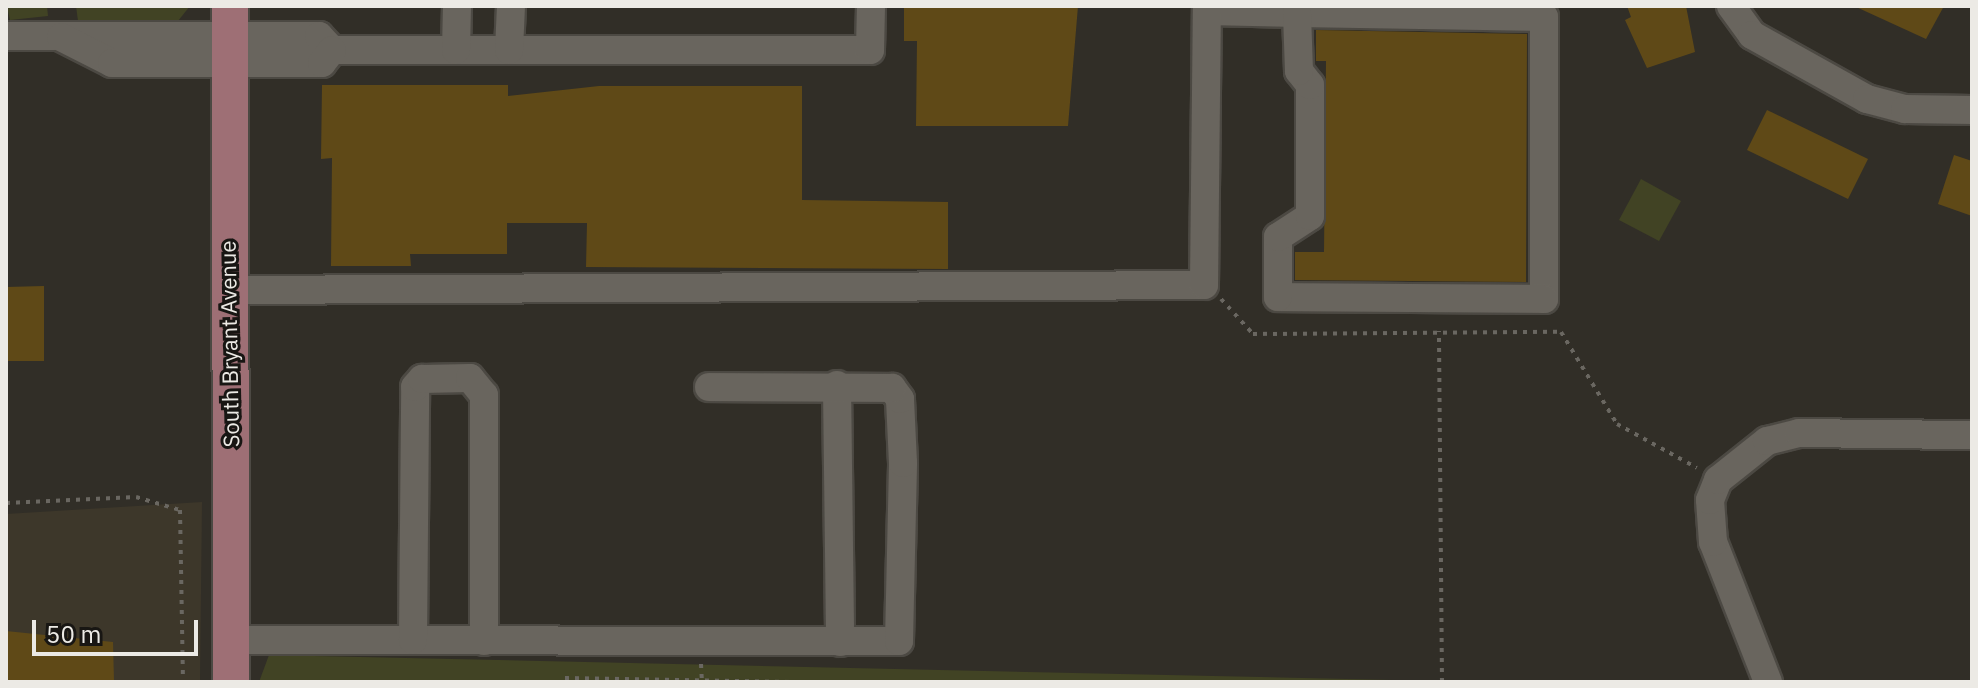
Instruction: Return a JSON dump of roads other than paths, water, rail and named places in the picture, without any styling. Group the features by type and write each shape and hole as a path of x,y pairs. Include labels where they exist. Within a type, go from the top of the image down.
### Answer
{"main road":[{"name":"South Bryant Avenue","path":"230,35 231,682"}],"street":[{"path":"456,50 457,6"},
{"path":"509,50 511,6"},
{"path":"6,36 319,36 332,50 870,50 871,6"},
{"path":"1731,6 1752,35 1867,99 1905,109 1972,110"},
{"path":"228,290 1204,285 1207,9 1544,17 1544,299 1278,297 1278,237 1310,216 1310,85 1299,71 1297,13"},
{"path":"413,640 415,387 422,379 470,378 484,395 484,641"},
{"path":"231,640 899,641 903,463 900,399 892,388 837,385 709,387"},
{"path":"837,385 840,642"},
{"path":"1768,682 1713,542 1710,500 1718,480 1767,441 1799,433 1972,435"}]}
